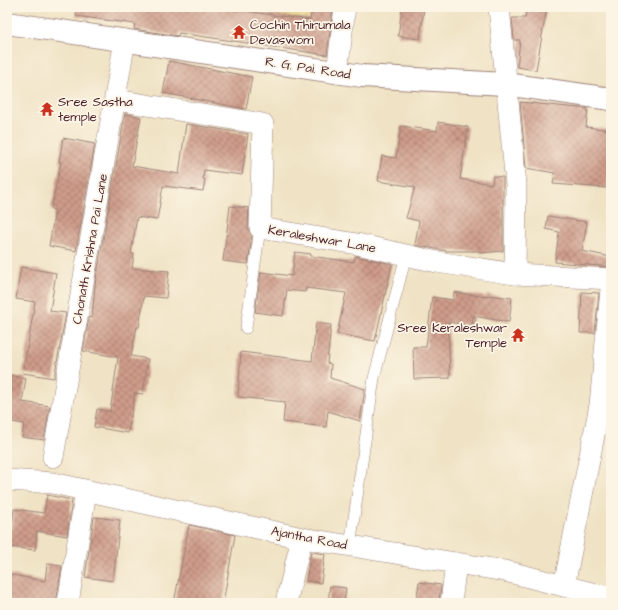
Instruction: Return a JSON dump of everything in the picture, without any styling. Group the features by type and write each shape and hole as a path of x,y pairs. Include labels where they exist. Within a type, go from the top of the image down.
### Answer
{"street":[{"path":"337,73 345,7"},
{"path":"499,7 505,84 516,185 515,274"},
{"name":"R. G. Pai. Road","path":"7,23 337,73 362,76 505,84 611,99"},
{"name":"Chonath Krishna Pai Lane","path":"53,457 116,100 125,40"},
{"name":"Keraleshwar Lane","path":"116,100 263,124 260,228 357,244 437,262 515,274 611,280"},
{"path":"564,586 600,405 611,289"},
{"name":"Ajantha Road","path":"7,480 53,483 302,538 505,571 611,598"},
{"path":"68,603 86,491"},
{"path":"286,603 302,538"},
{"path":"451,603 456,563"}],"lane":[{"path":"246,328 260,228"},
{"path":"350,546 374,378 406,256"}],"sand":[{"path":"215,7 312,7 310,20"}],"building":[{"name":"Cochin Thirumala Devaswom","path":"77,7 215,7 310,20 312,7 333,7 327,55 179,33 178,36 134,29 135,24 76,16"},
{"path":"402,7 424,7 420,39 398,36"},
{"path":"527,7 547,7 536,70 517,67 520,40 514,40 512,18 525,18"},
{"path":"169,61 252,77 246,109 163,93"},
{"path":"520,102 588,109 586,127 611,130 611,156 607,188 553,184 555,173 526,168"},
{"path":"125,114 141,117 132,166 179,174 186,124 248,134 242,175 204,170 203,179 205,179 203,191 163,186 157,220 137,217 131,254 134,254 132,268 169,271 166,298 144,296 139,327 137,327 131,356 148,359 143,394 135,393 128,433 94,427 97,409 110,412 118,357 83,351 89,317 92,318 95,285"},
{"path":"438,122 468,127 460,179 492,184 493,176 503,177 503,251 480,253 480,251 447,251 415,245 419,221 406,218 415,187 378,181 382,156 396,158 401,126 437,131"},
{"path":"63,138 95,144 76,251 49,246 55,210 51,209 61,162 59,162"},
{"path":"230,206 249,208 248,228 252,236 248,264 223,261"},
{"path":"548,216 587,222 582,251 611,257 611,267 555,262 559,232 546,229"},
{"path":"295,252 311,254 310,256 354,262 355,256 392,264 375,341 337,334 346,293 306,288 305,292 287,290 283,316 255,312 261,272 292,276"},
{"path":"21,267 56,273 50,311 66,313 54,378 23,373 35,302 16,299"},
{"path":"454,292 487,297 487,295 512,298 509,322 473,316 472,326 448,322 450,378 414,379 413,347 426,347 432,297 453,300"},
{"path":"582,292 599,293 595,333 580,333"},
{"path":"316,323 331,325 327,363 331,364 330,378 365,389 360,421 328,411 326,427 283,422 285,402 238,397 241,352 312,361"},
{"path":"7,375 26,378 22,402 50,406 44,440 22,437 24,424 7,421"},
{"path":"47,495 72,500 67,536 37,531 35,550 9,547 14,509 44,513"},
{"path":"94,517 120,520 113,581 85,577"},
{"path":"189,525 235,535 223,603 174,603"},
{"path":"311,552 325,554 321,583 306,581"},
{"path":"47,564 62,566 56,603 7,603 7,574 45,581"},
{"path":"419,582 441,585 439,603 416,603"},
{"path":"330,586 346,588 344,603 328,603"}],"place":[{"name":"Cochin Thirumala Devaswom","path":"239,32"},
{"name":"Sree Sastha temple","path":"47,109"},
{"name":"Sree Keraleshwar Temple","path":"518,335"}]}
